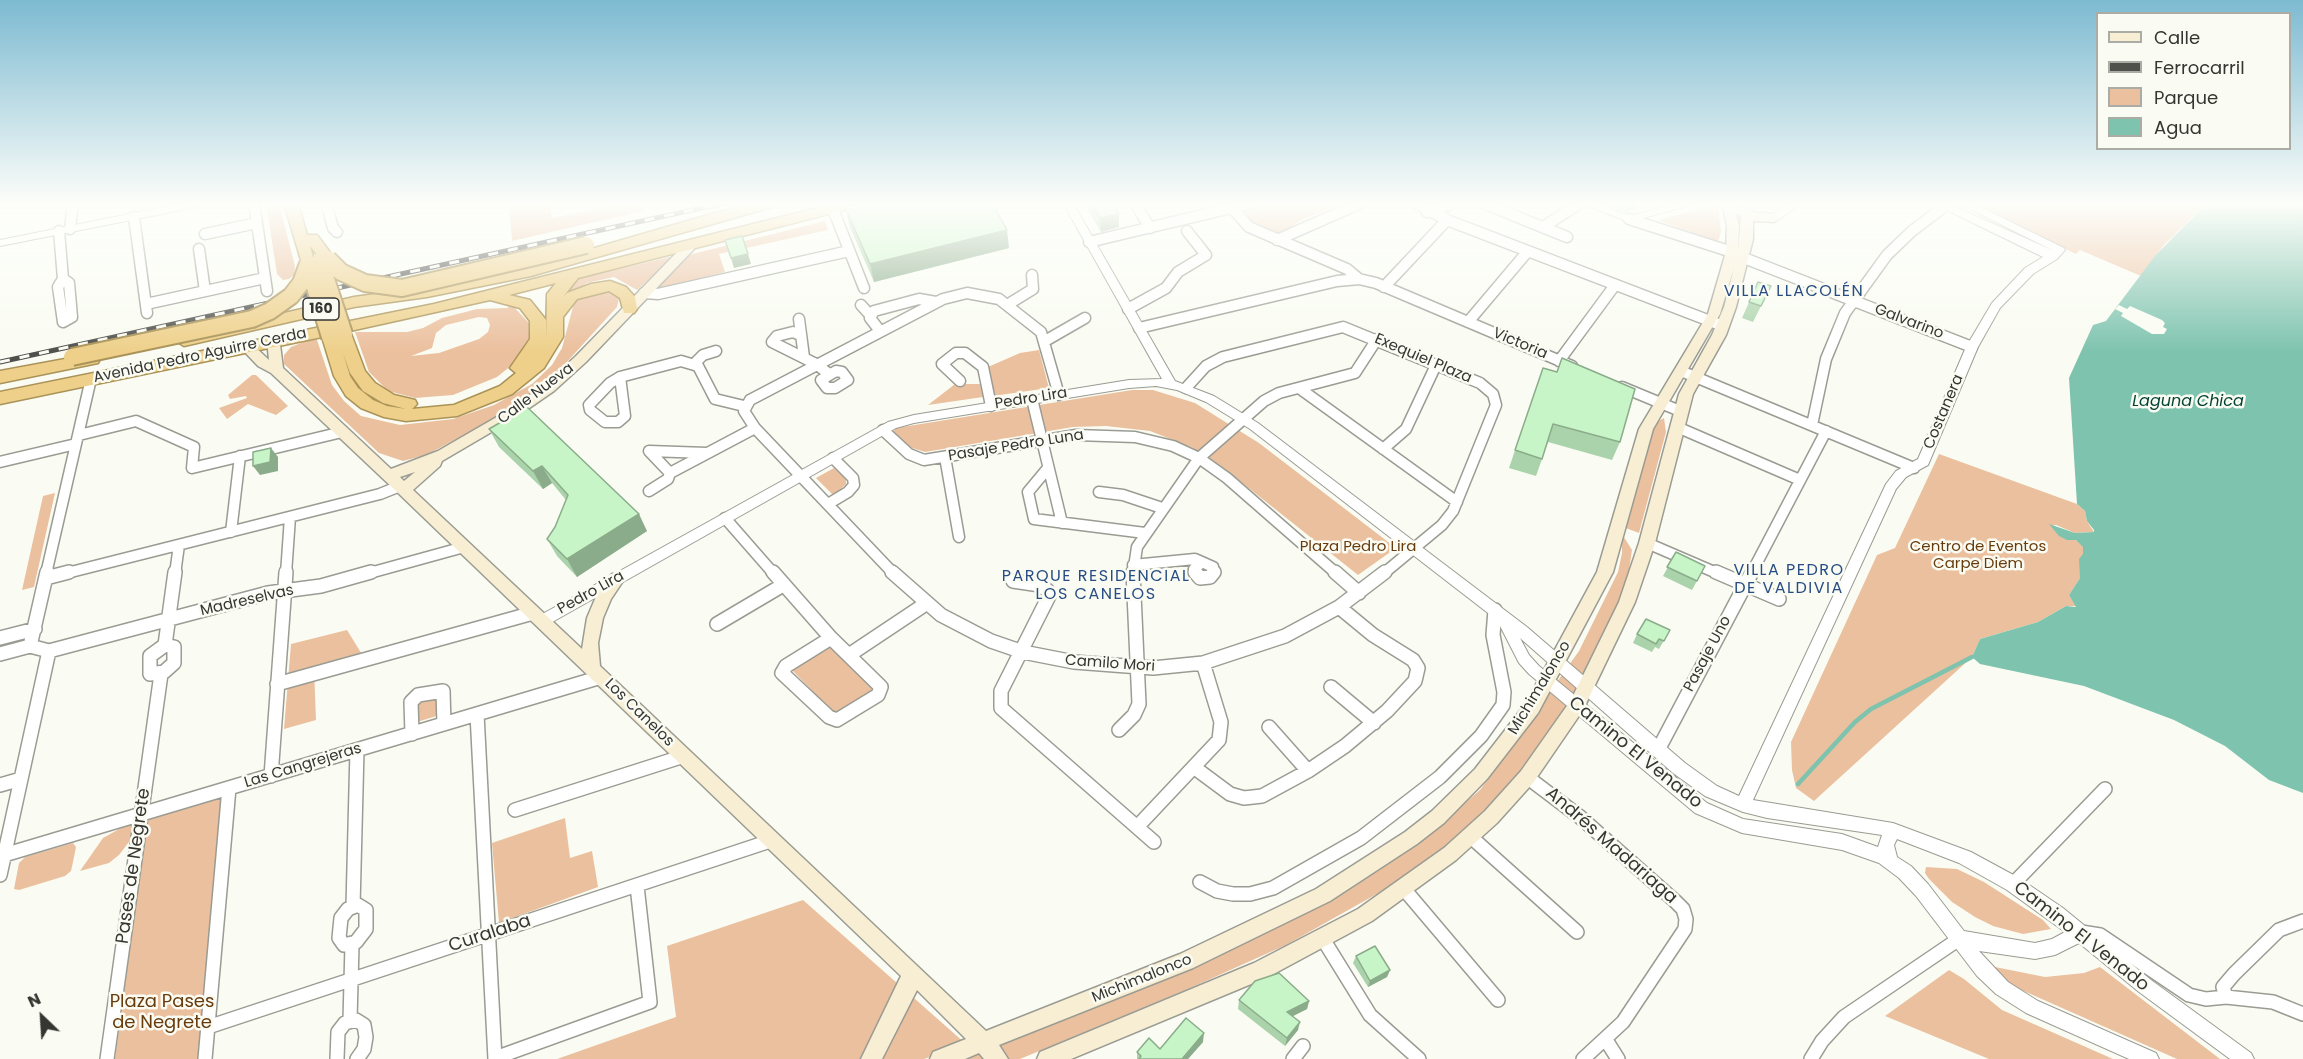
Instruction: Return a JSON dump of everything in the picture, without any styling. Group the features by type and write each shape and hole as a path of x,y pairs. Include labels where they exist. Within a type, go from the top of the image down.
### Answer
{"highway":[{"path":"314,252 318,261 364,283 402,288 554,252"},
{"path":"316,252 337,336 342,376 360,400 393,413 432,414 482,401 524,378 538,364 552,343 556,330 555,294 573,274"},
{"name":"Avenida Pedro Aguirre Cerda","path":"0,377 220,334 354,302 501,278 600,252"},
{"name":"Avenida Pedro Aguirre Cerda","path":"0,398 487,296 663,252"},
{"path":"0,370 223,327 252,319 270,311 291,296 318,261"},
{"path":"555,316 572,296 601,286 614,287 625,294 629,309"},
{"path":"337,336 358,374 382,396 416,404 467,397 495,385 516,370 531,354 540,334 538,320 530,308 509,298 487,296"}],"main road":[{"name":"Calle Nueva","path":"398,484 507,417 549,388 581,359 684,252"},
{"name":"Michimalonco","path":"940,1059 1119,989 1240,937 1323,895 1382,859 1438,817 1462,794 1514,734 1548,681 1605,572 1643,438 1660,403 1688,373 1717,324 1741,252"},
{"path":"274,340 276,370"},
{"name":"Los Canelos","path":"246,346 263,363 276,370 398,484 912,973 984,1042 998,1059"},
{"name":"Michimalonco","path":"1047,1059 1196,999 1323,939 1404,889 1471,837 1527,777 1577,705 1627,602 1647,543 1677,427 1688,373"},
{"path":"596,673 590,643 595,618 604,596 617,578"},
{"path":"871,1059 906,990 912,973"}],"street":[{"path":"63,279 64,252"},
{"path":"139,252 146,309 205,291 265,278"},
{"path":"199,252 205,291"},
{"path":"261,252 267,291"},
{"path":"644,293 658,294 838,252"},
{"path":"850,252 864,288"},
{"path":"1095,252 1171,384"},
{"path":"1128,309 1166,288 1180,270 1206,255 1204,252"},
{"name":"Victoria","path":"1307,252 1351,271 1359,279"},
{"path":"1384,287 1417,252"},
{"path":"1468,322 1527,252"},
{"path":"1532,252 1717,324"},
{"name":"Galvarino","path":"1742,252 1972,347"},
{"path":"1812,425 1826,359 1839,326 1853,300 1890,252"},
{"path":"2044,252 2053,257 2058,252"},
{"name":"Costanera","path":"1743,805 1891,487 1901,474 1923,462 1972,347 2001,300 2029,271 2053,257"},
{"path":"1007,305 1033,289 1032,275"},
{"name":"Victoria","path":"1139,328 1337,281 1359,279 1384,287 1581,369"},
{"path":"1559,360 1615,285"},
{"path":"695,363 712,396 719,401 744,406 756,396 936,302 972,293 995,297 1038,329 1045,341 1059,395"},
{"path":"870,315 877,309 914,300 936,302"},
{"path":"861,304 865,312 870,315"},
{"path":"870,315 871,322 880,331"},
{"path":"1045,341 1085,318"},
{"path":"799,319 804,357"},
{"name":"Exequiel Plaza","path":"1186,388 1206,366 1222,357 1331,328 1348,328 1486,386 1496,401 1457,502 1448,519 1415,549"},
{"path":"800,335 793,332 777,336 772,342 804,357 829,375"},
{"path":"1119,730 1137,709 1138,668 1133,565 1137,547 1144,533 1199,458 1268,398 1355,373 1361,368 1377,339"},
{"path":"620,377 625,416 618,422 605,422 590,410 589,405 605,387 620,377 681,361 695,363 703,356 716,351"},
{"path":"960,381 942,364 956,353 965,352 983,367 991,406"},
{"path":"1383,449 1406,429 1436,365"},
{"path":"1688,373 1914,468"},
{"path":"0,654 30,646 90,383"},
{"path":"1612,383 1680,411"},
{"name":"Pedro Lira","path":"538,617 617,578 883,430 914,419 1129,384 1171,384 1186,388 1244,420 1496,611"},
{"path":"1299,388 1457,502"},
{"path":"1032,399 1062,523"},
{"name":"Camilo Mori","path":"744,406 744,413 755,428 927,603 974,633 1023,652 1074,662 1138,668 1203,663 1266,644 1339,607 1415,549"},
{"path":"0,462 136,421 194,447 192,468 342,432"},
{"path":"1677,427 1800,480"},
{"path":"649,491 668,479 670,473 755,428"},
{"name":"Pasaje Pedro Luna","path":"883,430 913,457 924,460 1041,439 1091,434 1135,436 1173,446 1199,458 1227,478 1359,592"},
{"name":"Pasaje Uno","path":"1658,750 1826,431"},
{"path":"670,473 649,451 708,453"},
{"path":"231,532 240,456"},
{"path":"945,457 959,537"},
{"path":"828,504 848,492 854,484 853,478 833,458"},
{"path":"1048,468 1028,492 1034,519 1144,533"},
{"path":"46,578 385,493 398,484"},
{"path":"1100,492 1123,495 1162,508"},
{"path":"271,776 290,517"},
{"path":"725,518 831,638 880,684 881,690 878,695 837,720 829,717 782,673 786,666 831,638"},
{"path":"1647,543 1779,599"},
{"name":"Pases de Negrete","path":"165,645 179,545"},
{"name":"Madreselvas","path":"30,646 49,651 284,590 321,586 464,547"},
{"path":"1133,565 1192,558 1201,563"},
{"path":"1013,581 1040,585 1047,590 1049,596 1023,652 1001,691 999,702 1003,712 1154,842"},
{"path":"717,624 783,585"},
{"path":"849,655 927,603"},
{"path":"1195,768 1230,794 1244,798 1262,796 1308,771 1374,723 1415,681 1418,668 1413,660 1367,630 1339,607"},
{"path":"1200,882 1217,891 1233,894 1250,894 1273,888 1361,838 1440,777 1481,736 1503,705 1503,692 1493,634 1496,611"},
{"name":"Camino El Venado","path":"1496,611 1703,786 1743,805 1893,830 1948,850 2013,884 2081,932 2145,986 2245,1059"},
{"name":"Camino El Venado","path":"1496,611 1524,659 1681,793 1713,815 1758,830 1854,845 1890,860 1922,890 1993,980 2022,1002 2150,1059"},
{"path":"278,684 538,617"},
{"path":"0,638 34,629"},
{"name":"Pases de Negrete","path":"165,645 174,647 174,660 170,668 161,674 149,672 149,659 155,650 165,645"},
{"path":"0,875 49,651"},
{"path":"1137,827 1215,747 1221,734 1220,716 1203,663"},
{"name":"Las Cangrejeras","path":"4,855 412,734 596,673"},
{"name":"Pases de Negrete","path":"107,1059 161,674"},
{"path":"1331,687 1374,723"},
{"path":"412,734 411,702 418,695 437,690 443,691 444,724"},
{"path":"477,714 495,1059 650,1002 637,886"},
{"path":"1269,727 1308,771"},
{"path":"353,906 363,907 366,910 367,924 364,934 352,945 344,945 339,938 340,918 353,906 357,750"},
{"path":"515,810 684,756"},
{"name":"Andrés Madariaga","path":"1527,777 1580,817 1675,900 1685,915 1684,929 1623,1022 1583,1059"},
{"path":"0,785 21,779"},
{"path":"205,1059 230,788"},
{"path":"2013,884 2105,789"},
{"path":"1890,860 1886,845 1893,830"},
{"path":"1471,837 1577,932"},
{"name":"Curalaba","path":"208,1027 773,840"},
{"path":"1404,889 1498,1000"},
{"path":"2226,997 2223,987 2234,974 2279,930 2303,921"},
{"path":"1811,1059 1822,1041 1844,1017 1959,939 2035,951 2055,947 2081,932 2100,935 2189,995 2206,999 2226,997 2273,1002 2303,1014"},
{"path":"1323,939 1370,1015 1386,1032 1419,1059"},
{"path":"337,1059 337,1036 341,1028 350,1020 352,945"},
{"path":"350,1020 361,1022 366,1030 366,1043 357,1059"},
{"path":"1606,1040 1618,1059"},
{"path":"1293,1059 1303,1046"}],"green space":[{"path":"274,252 292,252 295,266 294,275 283,280 277,274"},
{"path":"726,252 719,254 725,272 661,288 658,286 686,257 692,254"},
{"path":"2086,252 2158,252 2141,276"},
{"path":"674,256 637,290 614,277 587,283 565,297 564,290 572,280"},
{"path":"607,291 619,298 617,307 555,375 511,408 466,434 426,455 403,461 379,453 284,364 284,355 291,347 316,337 332,385 344,401 361,416 400,425 453,419 494,405 532,384 552,365 562,348 574,303 583,296"},
{"path":"512,305 529,323 529,343 517,361 497,377 453,395 415,398 388,391 369,372 355,332 407,332 423,328 442,318 477,309 507,308","holes":["479,317 487,318 490,325 488,332 479,339 439,353 411,356 432,348 436,333 446,325"]},
{"path":"1039,350 1049,388 993,396 988,367 1020,353"},
{"path":"252,375 256,375 288,406 276,415 248,404 227,419 219,408 247,398 246,396 230,399 228,395"},
{"path":"955,384 980,384 983,397 928,405"},
{"name":"Plaza Pedro Lira","path":"1132,390 1153,390 1195,403 1259,443 1396,548 1358,575 1221,466 1191,447 1150,431 1106,426 1073,427 925,452 909,447 892,433 896,428"},
{"path":"1664,418 1666,432 1639,533 1623,527 1655,423"},
{"name":"Centro de Eventos Carpe Diem","path":"1939,454 2077,504 2085,511 2087,521 2094,532 2075,533 2056,525 2051,526 2060,536 2076,540 2084,547 2080,578 2069,595 2076,606 2066,606 2038,622 1980,639 1972,657 1814,801 1796,788 1792,770 1791,742 1877,555 1895,548"},
{"path":"834,468 846,479 846,484 834,496 816,478"},
{"path":"55,493 34,587 22,590 43,496"},
{"path":"1622,534 1632,550 1627,583 1591,663 1539,753 1493,804 1434,856 1391,886 1286,945 1188,989 1020,1059 966,1059 1173,973 1446,819 1480,790 1579,651 1618,572 1622,553"},
{"path":"347,630 363,656 314,668 316,720 284,729 291,644"},
{"path":"830,646 871,684 872,691 839,712 831,710 792,670"},
{"path":"440,694 440,715 417,722 417,701"},
{"name":"Plaza Pases de Negrete","path":"224,796 198,1059 115,1059 147,819"},
{"path":"565,818 570,858 592,851 598,887 499,923 492,843"},
{"path":"130,823 135,823 132,838 119,855 109,863 80,871 103,838"},
{"path":"73,843 76,847 71,871 65,876 19,890 14,889 19,863 25,857"},
{"path":"1926,867 1957,869 1984,882 2043,920 2051,929 2023,934 1993,926 1952,902 1929,879 1925,873"},
{"path":"803,900 966,1044 924,1059 557,1059 676,1017 667,946"},
{"path":"1995,967 2045,977 2084,973 2100,967 2220,1059 2177,1059 2017,988 1988,971"},
{"path":"1949,970 1964,979 2002,1010 2113,1059 1989,1059 1885,1016"}],"water":[{"name":"Laguna Chica","path":"2159,252 2303,252 2303,793 2269,780 2225,746 2174,720 2084,686 1980,664 1972,657 1980,639 2038,622 2066,606 2076,607 2069,595 2080,578 2079,559 2083,554 2083,547 2076,540 2067,540 2059,536 2049,524 2075,533 2094,532 2087,521 2085,511 2077,504 2069,378 2093,325 2106,321"}],"pier":[{"path":"2119,305 2127,309 2130,306 2162,320 2165,323 2163,327 2167,329 2164,334 2152,334 2121,316 2123,313 2115,309"}],"building":[{"path":"729,252 748,254 731,258"},
{"path":"865,252 917,252 870,264"},
{"path":"1758,282 1771,286 1761,306 1749,302"},
{"path":"1562,358 1635,389 1620,442 1553,424 1542,459 1515,450 1543,368 1557,372"},
{"path":"527,407 639,514 567,559 547,539 555,527 568,495 542,466 533,471 489,429"},
{"path":"271,448 270,462 253,466 253,452"},
{"path":"1676,552 1705,566 1697,581 1667,567"},
{"path":"1646,619 1670,630 1664,641 1659,639 1656,644 1637,634"},
{"path":"1375,946 1390,970 1370,981 1356,956"},
{"path":"1279,973 1309,1001 1287,1012 1300,1022 1287,1038 1239,1000 1255,981"},
{"path":"1186,1018 1204,1033 1182,1059 1139,1059 1141,1056 1137,1052 1149,1038 1160,1049"}],"waterway":[{"path":"1798,784 1855,722 1871,709 1972,657"}],"railway":[{"path":"0,362 499,252"}],"district":[{"name":"VILLA LLACOLÉN","path":"1794,292"},
{"name":"VILLA PEDRO DE VALDIVIA","path":"1789,580"},
{"name":"PARQUE RESIDENCIAL LOS CANELOS","path":"1096,586"}]}
